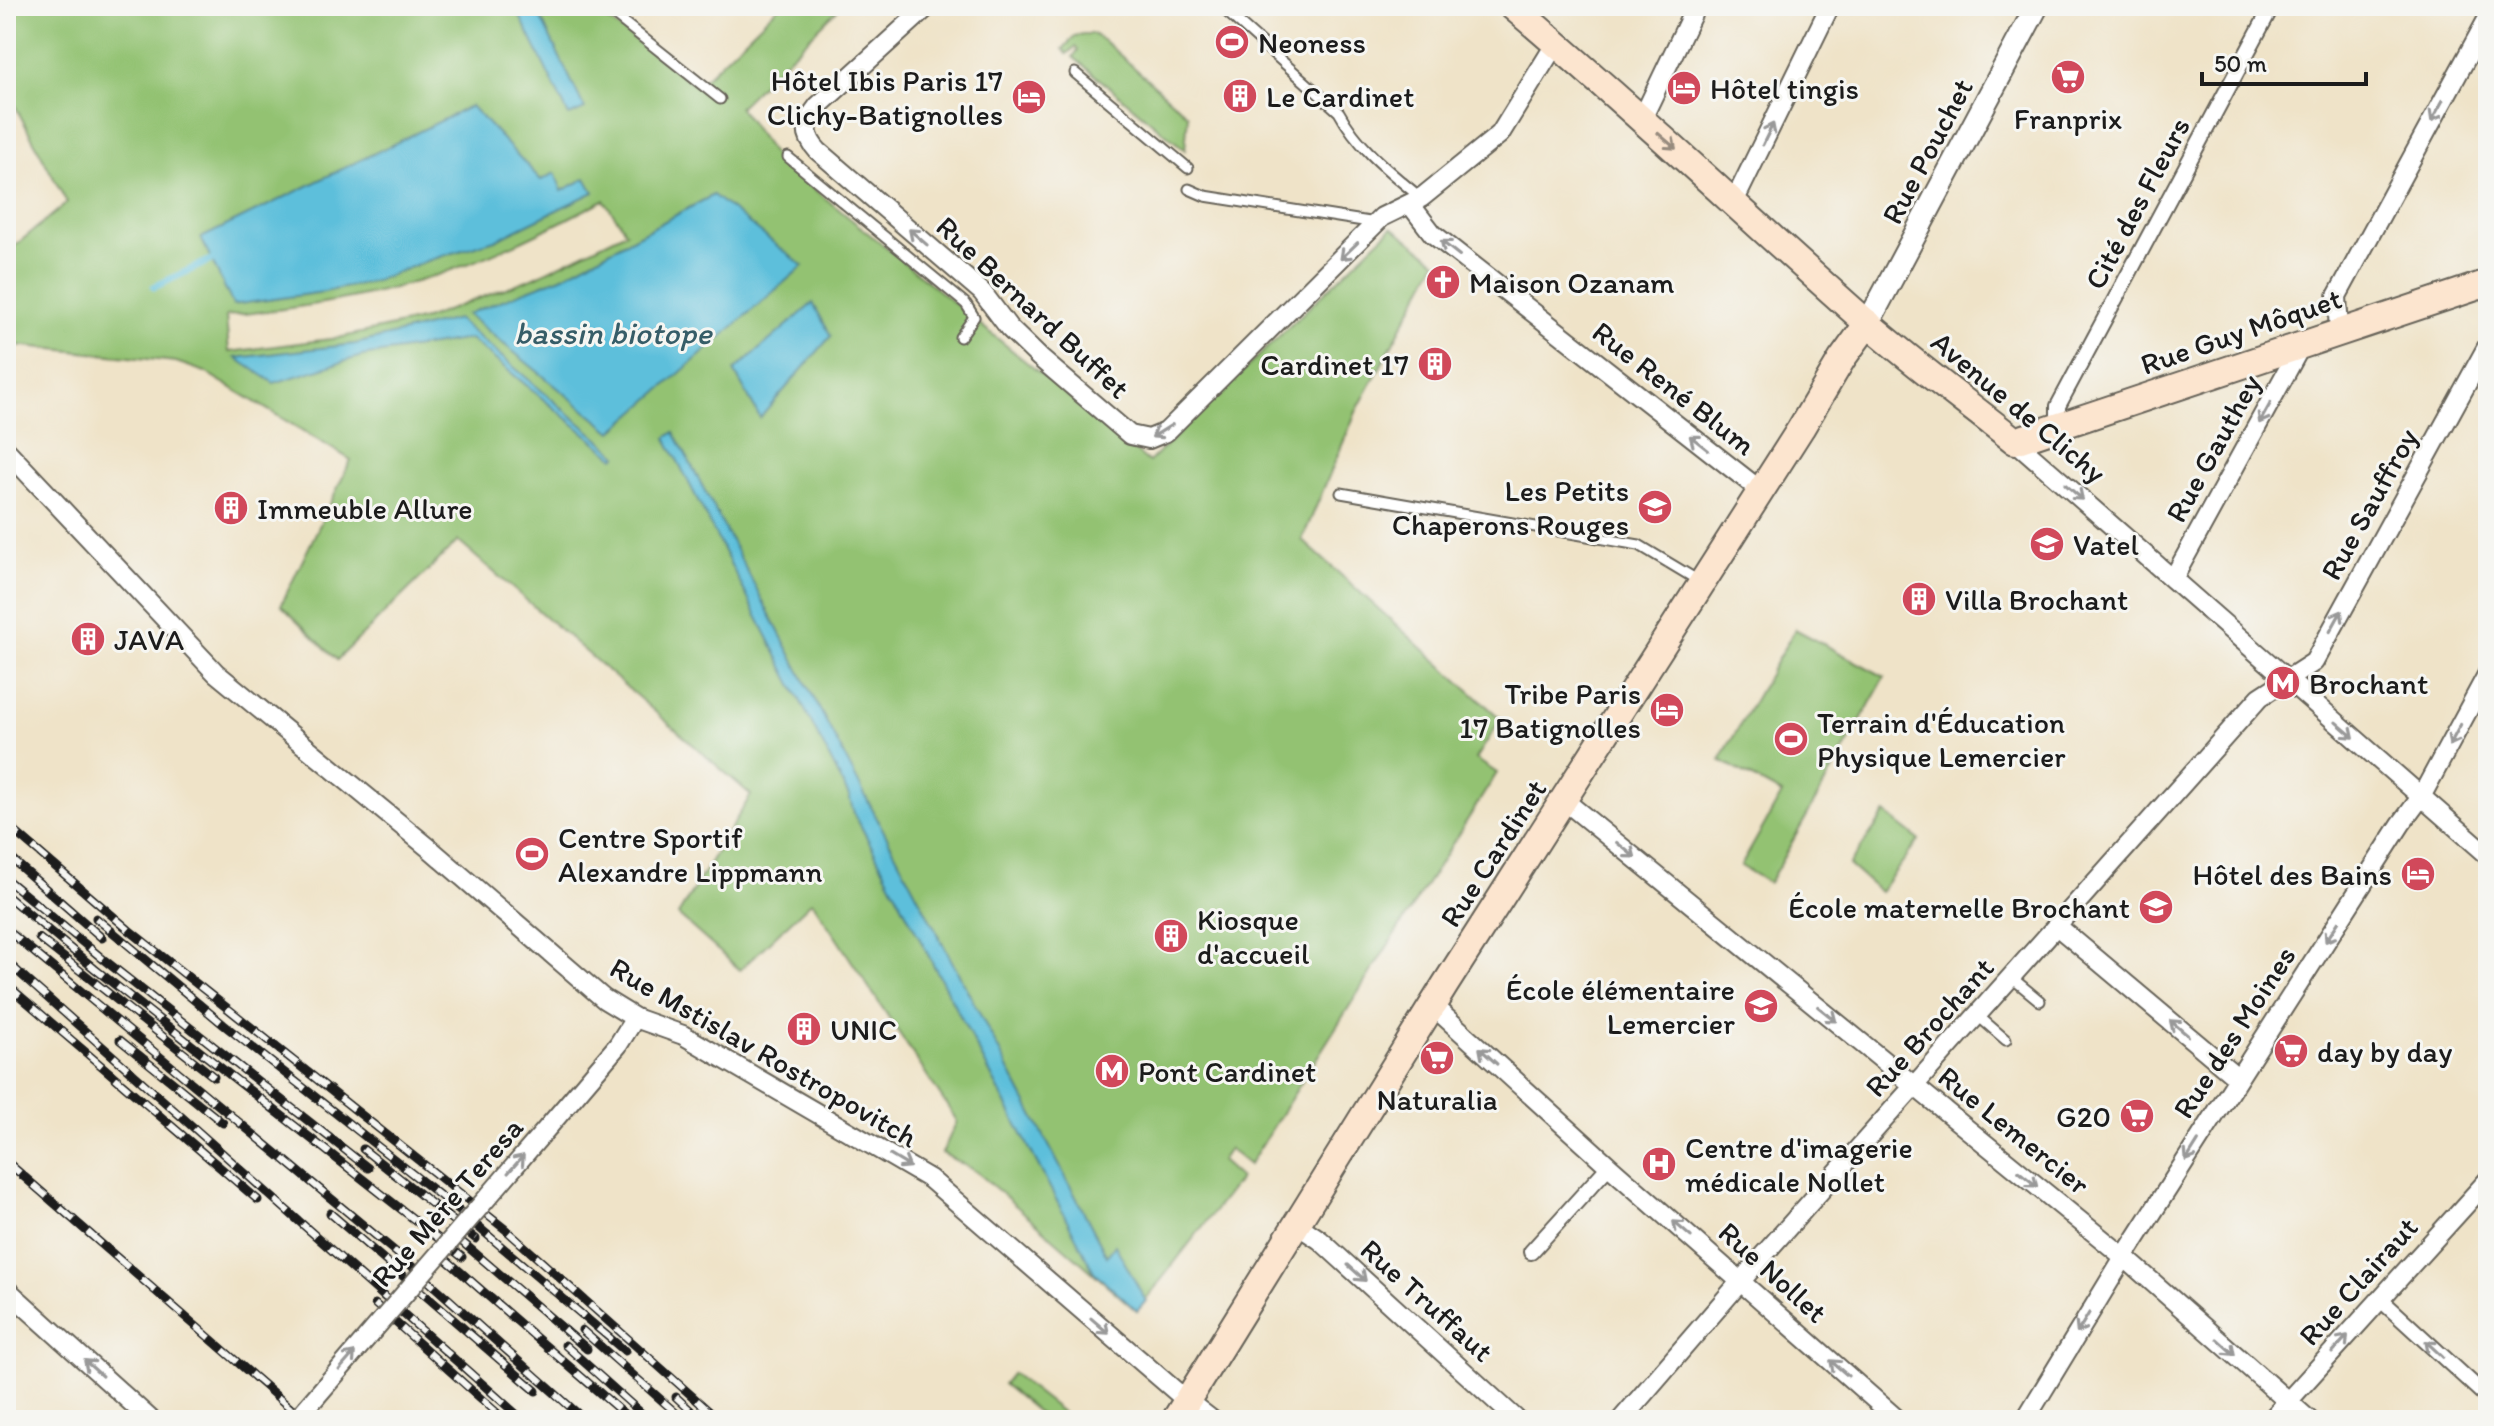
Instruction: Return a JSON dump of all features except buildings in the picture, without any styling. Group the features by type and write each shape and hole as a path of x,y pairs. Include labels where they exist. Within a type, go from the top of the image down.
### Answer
{"main road":[{"name":"Avenue de Clichy","path":"1512,6 1536,14 1556,43 1691,162 1733,204 1868,323 2015,441"},
{"name":"Rue Guy Môquet","path":"2015,441 2488,283"},
{"name":"Rue Cardinet","path":"1180,1410 1842,359 1868,323"}],"street":[{"name":"Rue Bernard Buffet","path":"928,6 818,106 808,122 809,139 818,151 982,292 1009,328 1040,358 1130,435 1149,439 1166,432 1382,217 1415,201 1500,134 1556,43"},
{"path":"1642,119 1696,6"},
{"path":"1733,204 1830,6"},
{"name":"Rue Pouchet","path":"1868,323 2037,6"},
{"name":"Cité des Fleurs","path":"2058,427 2058,406 2272,6"},
{"path":"2339,332 2337,296 2488,18"},
{"name":"Rue René Blum","path":"1415,201 1433,234 1761,491"},
{"name":"Rue Gauthey","path":"2173,579 2302,344"},
{"name":"Rue Sauffroy","path":"2287,679 2314,662 2488,345"},
{"name":"Avenue de Clichy","path":"2015,441 2488,855"},
{"name":"Rue Mstislav Rostropovitch","path":"6,450 216,673 429,848 604,999 635,1018 693,1040 930,1179 1180,1410 1212,1420"},
{"name":"Rue des Moines","path":"2025,1420 2124,1257 2421,797 2488,673"},
{"name":"Rue Brochant","path":"1621,1420 2260,697 2287,679"},
{"name":"Rue Lemercier","path":"1565,801 2124,1257 2309,1420"},
{"path":"2057,926 2238,1078"},
{"name":"Rue Nollet","path":"1433,1006 1609,1166 1898,1420"},
{"name":"Rue Mère Teresa","path":"296,1420 618,1045 635,1018"},
{"path":"1531,1252 1609,1166"},
{"name":"Rue Clairaut","path":"2271,1420 2488,1180"},
{"name":"Rue Truffaut","path":"1296,1224 1320,1240 1517,1420"},
{"path":"6,1289 151,1420"},
{"path":"2380,1299 2488,1398"}],"lane":[{"path":"603,6 720,99"},
{"path":"1220,6 1339,112 1351,135 1415,201"},
{"path":"1075,73 1188,168"},
{"path":"788,157 966,304 974,317 960,337"},
{"path":"1189,189 1205,196 1376,223"},
{"path":"1341,493 1639,545 1702,583"},
{"path":"2011,977 2040,1001"},
{"path":"1977,1015 2006,1040"}],"green space":[{"path":"6,6 589,6 697,86 779,6 841,6 739,107 776,158 1149,462 1392,227 1437,261 1356,412 1302,540 1501,719 1476,759 1497,773 1249,1165 1229,1149 1221,1161 1240,1178 1137,1311 977,1172 942,1153 957,1121 812,901 740,970 678,915 751,795 458,541 337,660 281,605 351,460 205,372 176,362 6,344 6,253 67,203 6,89","holes":["604,200 626,232 535,277 425,319 338,338 229,352 226,316 323,303 419,281 490,255"]},
{"path":"1093,34 1104,41 1188,115 1185,150 1073,57 1078,50 1075,47 1067,54 1063,49 1075,36"},
{"name":"Terrain d'Éducation Physique Lemercier","path":"1795,629 1885,677 1769,883 1741,866 1782,794 1720,760"},
{"path":"1885,813 1919,840 1880,892 1849,865"},
{"path":"1012,1373 1072,1420 1047,1420 1003,1384"}],"water":[{"path":"515,6 535,6 585,109 569,116"},
{"path":"471,106 541,180 555,173 562,191 586,178 594,192 495,240 375,281 233,305 201,238"},
{"name":"bassin biotope","path":"713,195 803,266 612,432 467,314 561,277"},
{"path":"813,303 831,336 760,418 734,371"},
{"name":"bassin biotope","path":"457,319 618,455 615,458 470,339 362,356 274,383 236,358 355,344"},
{"path":"674,432 1107,1256 1115,1245 1146,1301 1137,1311 1094,1272 854,813 849,796 666,438"}],"waterway":[{"path":"154,287 211,260"}],"railway":[{"path":"6,824 129,930 505,1229 719,1420"},
{"path":"6,854 102,938"},
{"path":"6,879 368,1168"},
{"path":"6,895 95,969 462,1257"},
{"path":"96,918 224,1025 457,1209 625,1351"},
{"path":"6,929 398,1254 585,1420"},
{"path":"39,938 214,1077"},
{"path":"6,961 523,1420"},
{"path":"6,984 258,1200"},
{"path":"120,1040 223,1123"},
{"path":"363,1149 476,1239"},
{"path":"6,1161 304,1420"},
{"path":"330,1213 536,1391"},
{"path":"454,1235 587,1349"},
{"path":"441,1255 631,1420"},
{"path":"375,1304 505,1420"},
{"path":"582,1330 684,1420"},
{"path":"565,1345 649,1420"},
{"path":"676,1397 701,1420"}],"place":[{"name":"Neoness","path":"1232,42"},
{"name":"Franprix","path":"2068,77"},
{"name":"Hôtel tingis","path":"1684,88"},
{"name":"Le Cardinet","path":"1240,96"},
{"name":"Hôtel Ibis Paris 17 Clichy-Batignolles","path":"1029,97"},
{"name":"Maison Ozanam","path":"1443,282"},
{"name":"Cardinet 17","path":"1435,364"},
{"name":"Les Petits Chaperons Rouges","path":"1655,507"},
{"name":"Immeuble Allure","path":"231,508"},
{"name":"Vatel","path":"2047,544"},
{"name":"Villa Brochant","path":"1919,599"},
{"name":"JAVA","path":"88,639"},
{"name":"Brochant","path":"2283,683"},
{"name":"Tribe Paris 17 Batignolles","path":"1667,710"},
{"name":"Terrain d'Éducation Physique Lemercier","path":"1791,739"},
{"name":"Centre Sportif Alexandre Lippmann","path":"532,854"},
{"name":"Hôtel des Bains","path":"2418,874"},
{"name":"École maternelle Brochant","path":"2156,907"},
{"name":"Kiosque d'accueil","path":"1171,936"},
{"name":"École élémentaire Lemercier","path":"1761,1006"},
{"name":"UNIC","path":"804,1029"},
{"name":"day by day","path":"2291,1051"},
{"name":"Naturalia","path":"1437,1058"},
{"name":"Pont Cardinet","path":"1112,1071"},
{"name":"G20","path":"2137,1116"},
{"name":"Centre d'imagerie médicale Nollet","path":"1659,1164"}]}
